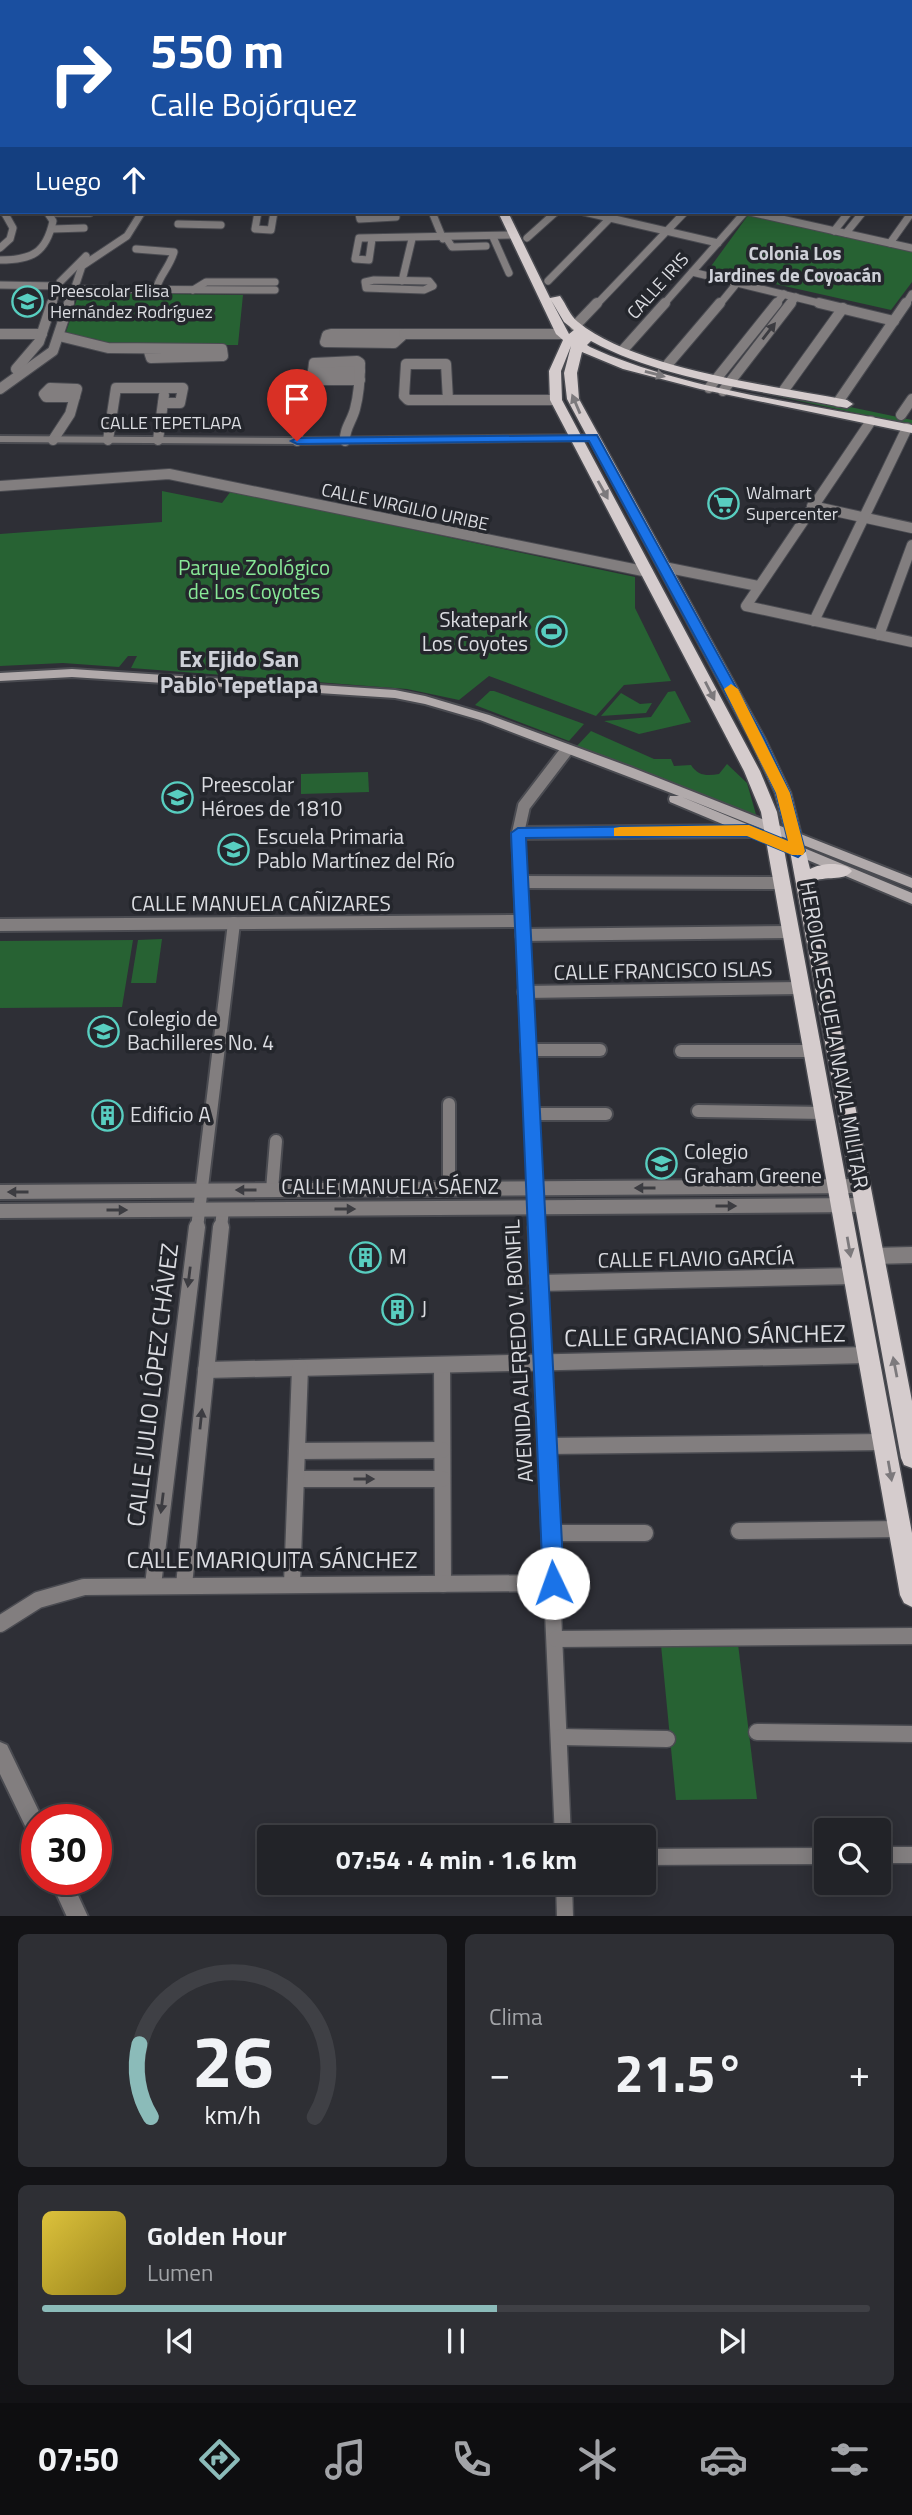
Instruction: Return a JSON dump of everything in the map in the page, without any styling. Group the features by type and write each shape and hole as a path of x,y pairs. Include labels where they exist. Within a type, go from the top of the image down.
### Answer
{"main road":[{"path":"504,214 548,281 567,318 582,330 623,350 668,364 838,402 908,423"},
{"path":"515,214 521,237 570,340 645,371 716,389 871,421 908,423"},
{"name":"HEROICA ESCUELA NAVAL MILITAR","path":"582,330 570,340 555,364 553,386 556,400 698,667 785,839"},
{"name":"HEROICA ESCUELA NAVAL MILITAR","path":"570,340 570,390 593,438 718,664 783,793 785,839 793,881 862,1196 912,1458"},
{"path":"698,667 718,664"},
{"path":"0,677 72,673 412,696 464,709 591,761 749,831 785,839 844,872 912,899"},
{"path":"591,761 629,771 785,839 912,883"},
{"path":"793,881 819,871 844,872"},
{"name":"HEROICA ESCUELA NAVAL MILITAR","path":"793,881 792,932 912,1595"}],"street":[{"path":"0,248 10,239 13,228 5,214"},
{"path":"0,381 32,358 41,345 42,334 62,275 125,228 133,214"},
{"path":"0,389 49,356 82,266 133,230 141,214"},
{"path":"258,214 255,229 271,230 274,214"},
{"path":"359,214 360,219 395,214"},
{"path":"433,214 452,247 521,237 553,214"},
{"path":"548,281 612,214 720,240"},
{"path":"582,330 683,214"},
{"name":"CALLE IRIS","path":"623,350 746,214"},
{"path":"757,214 912,248"},
{"path":"789,221 795,214"},
{"path":"834,231 847,214"},
{"path":"846,233 861,214"},
{"path":"890,243 911,214"},
{"path":"50,218 92,217"},
{"path":"50,218 84,228"},
{"path":"0,261 31,260 44,249 50,218"},
{"path":"180,220 221,223"},
{"path":"372,239 445,239"},
{"path":"402,281 412,239"},
{"path":"495,241 509,273"},
{"path":"136,253 173,250 169,269 158,279 156,290"},
{"path":"692,272 894,320"},
{"path":"62,275 78,275"},
{"path":"367,280 402,281 429,281 433,286 424,290 365,286 367,280"},
{"path":"668,364 737,283"},
{"path":"0,285 58,286"},
{"path":"74,289 192,290 275,286"},
{"path":"725,378 784,294"},
{"path":"838,402 912,294"},
{"path":"716,389 796,297"},
{"path":"784,390 843,308"},
{"path":"0,334 42,334"},
{"path":"404,334 394,343 325,342 327,335 331,334 404,334 570,340"},
{"path":"41,345 57,340 108,348 222,349 223,356 151,358 148,349"},
{"path":"297,441 299,425 308,414 316,361 357,361 360,363 360,375 352,422 344,432 345,441"},
{"path":"448,400 446,364 406,363 405,399 448,400 556,400"},
{"path":"312,375 360,375"},
{"path":"108,440 116,388 184,390 180,403 163,403"},
{"path":"158,440 165,388"},
{"path":"53,440 56,430 69,416 75,392"},
{"path":"814,621 908,423 912,399"},
{"path":"871,421 746,606 912,642"},
{"name":"CALLE TEPETLAPA","path":"0,439 345,441 593,438"},
{"name":"CALLE VIRGILIO URIBE","path":"0,486 169,474 648,572"},
{"path":"812,506 912,528"},
{"path":"879,635 912,545"},
{"name":"CALLE VIRGILIO URIBE","path":"595,561 640,558"},
{"path":"664,566 758,586"},
{"name":"AVENIDA ALFREDO V. BONFIL","path":"563,1825 561,1737 518,833 524,806 566,751"},
{"path":"518,833 749,831"},
{"path":"521,882 793,881"},
{"name":"CALLE MANUELA CAÑIZARES","path":"0,925 234,923 792,932"},
{"name":"CALLE JULIO LÓPEZ CHÁVEZ","path":"153,1585 234,923"},
{"name":"CALLE FRANCISCO ISLAS","path":"524,992 802,988"},
{"path":"527,1050 600,1050"},
{"path":"681,1051 814,1051"},
{"path":"449,1104 449,1189"},
{"path":"698,1111 825,1113"},
{"path":"530,1114 606,1114"},
{"path":"272,1190 276,1140"},
{"name":"CALLE MANUELA SÁENZ","path":"0,1192 534,1188 862,1196"},
{"name":"CALLE MANUELA SÁENZ","path":"0,1211 535,1208 840,1196"},
{"path":"184,1585 223,1209"},
{"path":"873,1256 912,1255"},
{"name":"CALLE FLAVIO GARCÍA","path":"538,1283 854,1276"},
{"name":"CALLE GRACIANO SÁNCHEZ","path":"206,1370 869,1355"},
{"path":"442,1364 443,1584"},
{"path":"292,1584 300,1368"},
{"path":"547,1446 884,1442"},
{"path":"297,1451 442,1450"},
{"path":"296,1479 443,1479"},
{"path":"738,1531 900,1529"},
{"path":"551,1533 645,1533"},
{"name":"CALLE MARIQUITA SÁNCHEZ","path":"0,1624 38,1600 84,1587 553,1583"},
{"path":"556,1639 912,1636"},
{"path":"757,1732 912,1734"},
{"path":"561,1737 667,1739"},
{"path":"0,1752 25,1804"},
{"path":"891,1855 912,1855"},
{"path":"656,1857 814,1856"},
{"path":"68,1895 78,1916"},
{"path":"564,1895 565,1916"}],"green space":[{"path":"749,214 912,251 912,282 891,310 709,269"},
{"path":"79,293 243,295 238,345 101,345 96,339 65,335"},
{"path":"741,384 912,420 912,425 739,388"},
{"name":"Parque Zoológico de Los Coyotes","path":"162,491 222,503 231,491 635,577 635,608 671,681 624,685 596,716 489,676 459,700 407,689 131,668 137,656 128,656 119,667 63,663 0,666 0,534 162,522"},
{"path":"490,691 584,724 569,741 475,705"},
{"path":"675,691 691,722 639,734 604,721 651,717 668,692"},
{"path":"621,693 640,704 652,703 646,713 601,716"},
{"path":"591,731 654,759 671,759 674,766 691,765 703,774 719,774 727,764 747,783 757,818 576,747"},
{"path":"368,772 369,792 301,794 301,774"},
{"path":"162,939 156,983 131,983 138,940"},
{"path":"133,940 122,1007 0,1008 0,941"},
{"path":"738,1644 757,1799 676,1800 661,1645"}],"slow traffic":[{"path":"620,832 749,831 798,851 783,793 731,689"}],"place":[{"name":"Preescolar Elisa Hernández Rodríguez","path":"27,301"},
{"name":"Walmart Supercenter","path":"723,503"},
{"name":"Skatepark Los Coyotes","path":"551,632"},
{"name":"Preescolar Héroes de 1810","path":"178,797"},
{"name":"Escuela Primaria Pablo Martínez del Río","path":"234,849"},
{"name":"Colegio de Bachilleres No. 4","path":"104,1031"},
{"name":"Edificio A","path":"107,1115"},
{"name":"Colegio Graham Greene","path":"661,1164"},
{"name":"M","path":"366,1257"},
{"name":"J","path":"398,1309"}],"district":[{"name":"Colonia Los Jardines de Coyoacán","path":"795,264"},
{"name":"Ex Ejido San Pablo Tepetlapa","path":"239,672"}],"route":[{"path":"297,441 593,438 757,738 783,793 798,851 749,831 518,833 553,1583"}]}
